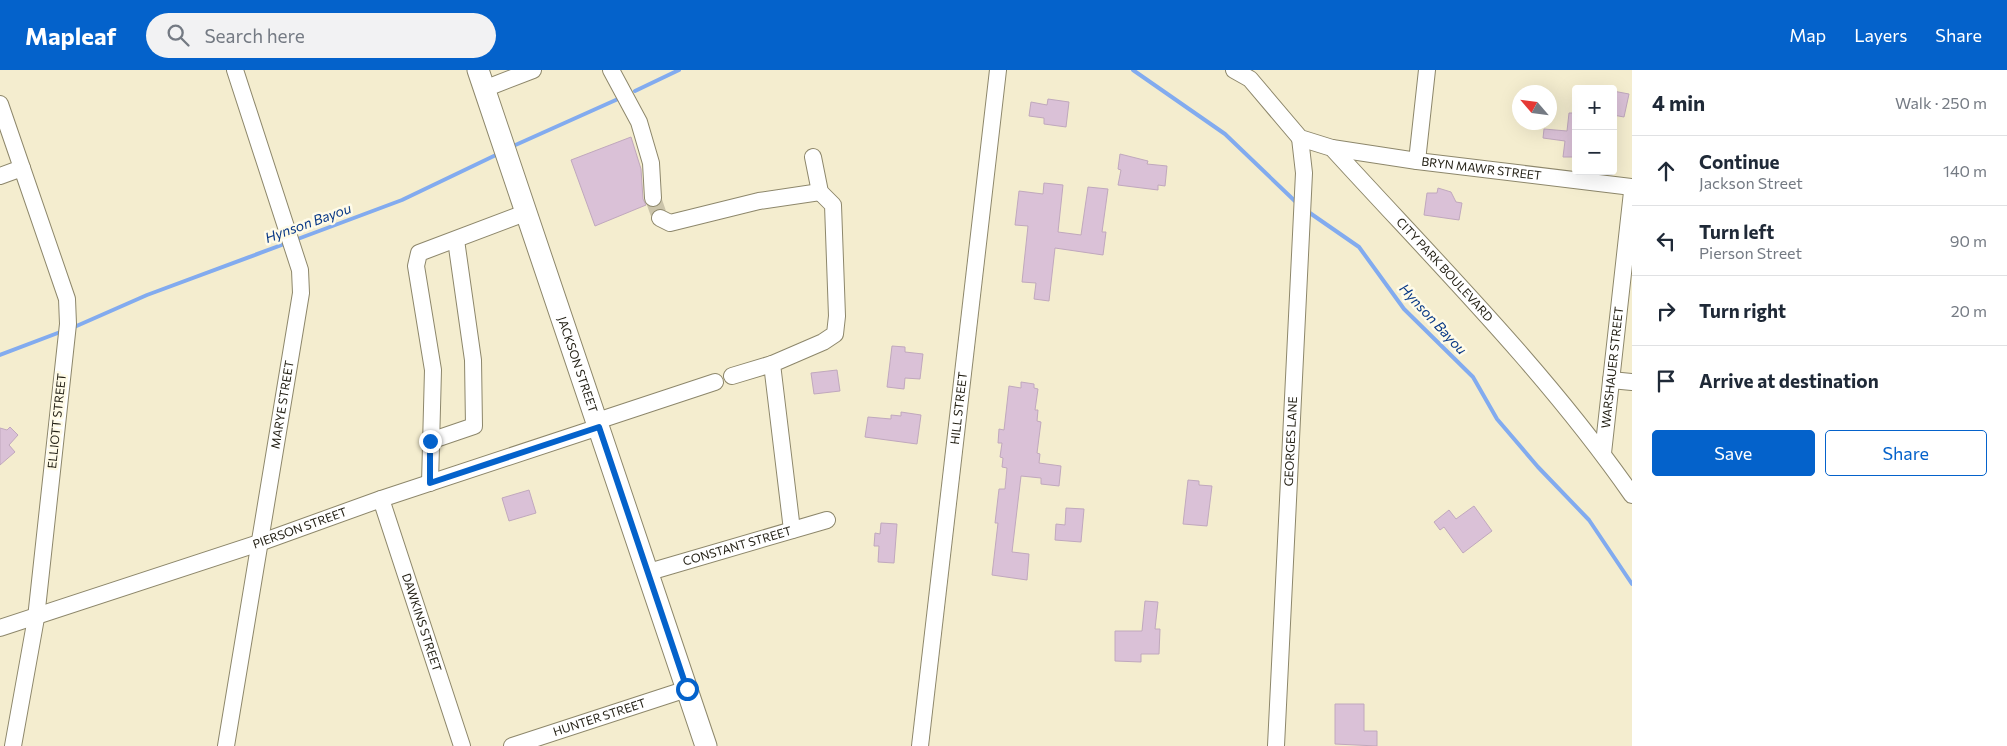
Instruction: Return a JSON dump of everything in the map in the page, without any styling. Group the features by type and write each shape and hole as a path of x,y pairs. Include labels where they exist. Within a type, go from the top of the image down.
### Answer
{"main road":[{"name":"JACKSON STREET","path":"481,80 649,572 706,746"}],"street":[{"name":"MARYE STREET","path":"226,746 302,293 300,270 235,70"},
{"path":"481,80 533,70"},
{"path":"610,70 639,122 650,163 654,198"},
{"name":"HILL STREET","path":"920,746 998,70"},
{"path":"1234,70 1248,75 1300,138 1332,148"},
{"path":"1417,161 1427,70"},
{"name":"ELLIOTT STREET","path":"0,104 68,299 68,324 36,618 13,746"},
{"name":"GEORGES LANE","path":"1276,746 1303,183 1300,138"},
{"name":"BRYN MAWR STREET","path":"1332,148 1417,161 1632,187"},
{"name":"CITY PARK BOULEVARD","path":"1332,148 1515,349 1603,453 1632,496"},
{"path":"732,376 772,364 823,342 835,334 837,316 833,205 820,192 813,157"},
{"path":"0,176 22,168"},
{"path":"660,218 670,223 759,201 820,192"},
{"name":"WARSHAUER STREET","path":"1603,453 1632,192"},
{"path":"430,483 433,370 416,266 419,253 525,213"},
{"path":"430,441 474,426 473,360 456,240"},
{"path":"772,364 792,530"},
{"path":"1611,380 1632,382"},
{"name":"PIERSON STREET","path":"0,628 36,618 259,543 715,382"},
{"name":"DAWKINS STREET","path":"381,499 462,746"},
{"name":"CONSTANT STREET","path":"649,572 827,520"},
{"name":"HUNTER STREET","path":"512,746 687,689"}],"building":[{"path":"1617,92 1629,94 1624,117 1617,116"},
{"path":"1048,99 1069,102 1066,127 1044,124 1044,118 1029,116 1031,102 1047,105"},
{"path":"1569,113 1572,113 1572,157 1563,157 1565,141 1543,138 1544,130 1567,131"},
{"path":"631,137 641,169 643,199 646,205 595,226 571,160"},
{"path":"1120,154 1148,161 1147,164 1167,166 1165,186 1158,185 1158,190 1118,185 1121,170 1118,169"},
{"path":"1044,183 1063,185 1058,232 1081,235 1088,187 1108,189 1102,232 1106,232 1103,255 1055,248 1049,301 1034,299 1036,283 1022,282 1028,226 1015,225 1019,191 1043,194"},
{"path":"1438,188 1451,192 1456,202 1462,203 1459,220 1424,215 1427,193 1437,193"},
{"path":"892,346 905,347 905,352 923,354 920,379 905,378 904,389 887,387"},
{"path":"837,370 840,391 814,394 811,373"},
{"path":"1021,382 1034,384 1034,388 1038,389 1035,410 1038,410 1037,421 1041,422 1037,453 1040,454 1039,463 1061,466 1059,486 1041,484 1041,478 1021,476 1012,552 1029,554 1027,580 992,575 998,523 995,523 999,489 1005,489 1007,468 1002,467 1003,458 1000,457 1002,443 998,443 999,429 1004,430 1009,386 1021,388"},
{"path":"901,412 921,415 917,444 865,437 868,417 891,419 891,415 901,416"},
{"path":"10,427 18,435 9,445 15,452 0,465 0,428 7,430"},
{"path":"1188,480 1199,481 1199,485 1212,486 1207,526 1183,524"},
{"path":"529,490 536,513 509,521 502,498"},
{"path":"1474,506 1492,531 1463,553 1444,527 1440,530 1434,522 1449,510 1456,519"},
{"path":"1066,508 1084,509 1081,542 1055,540 1056,524 1065,525"},
{"path":"881,523 897,524 894,563 878,562 879,546 874,546 875,533 880,534"},
{"path":"1145,601 1158,602 1155,629 1160,629 1159,654 1141,654 1141,662 1115,661 1115,631 1142,631"},
{"path":"1335,704 1364,704 1364,731 1377,731 1377,746 1335,744"}],"waterway":[{"name":"Hynson Bayou","path":"635,91 679,70"},
{"name":"Hynson Bayou","path":"1133,70 1225,134 1298,204"},
{"name":"Hynson Bayou","path":"511,147 618,99"},
{"name":"Hynson Bayou","path":"295,240 402,200 498,154"},
{"name":"Hynson Bayou","path":"1307,211 1359,247 1404,309 1473,377 1497,419 1538,467 1589,520 1632,584"},
{"name":"Hynson Bayou","path":"72,328 147,295 287,243"},
{"name":"Hynson Bayou","path":"0,355 63,331"}],"tunnel":[{"path":"653,198 660,218"}],"route":[{"path":"430,441 430,483 599,427 687,689"}]}
